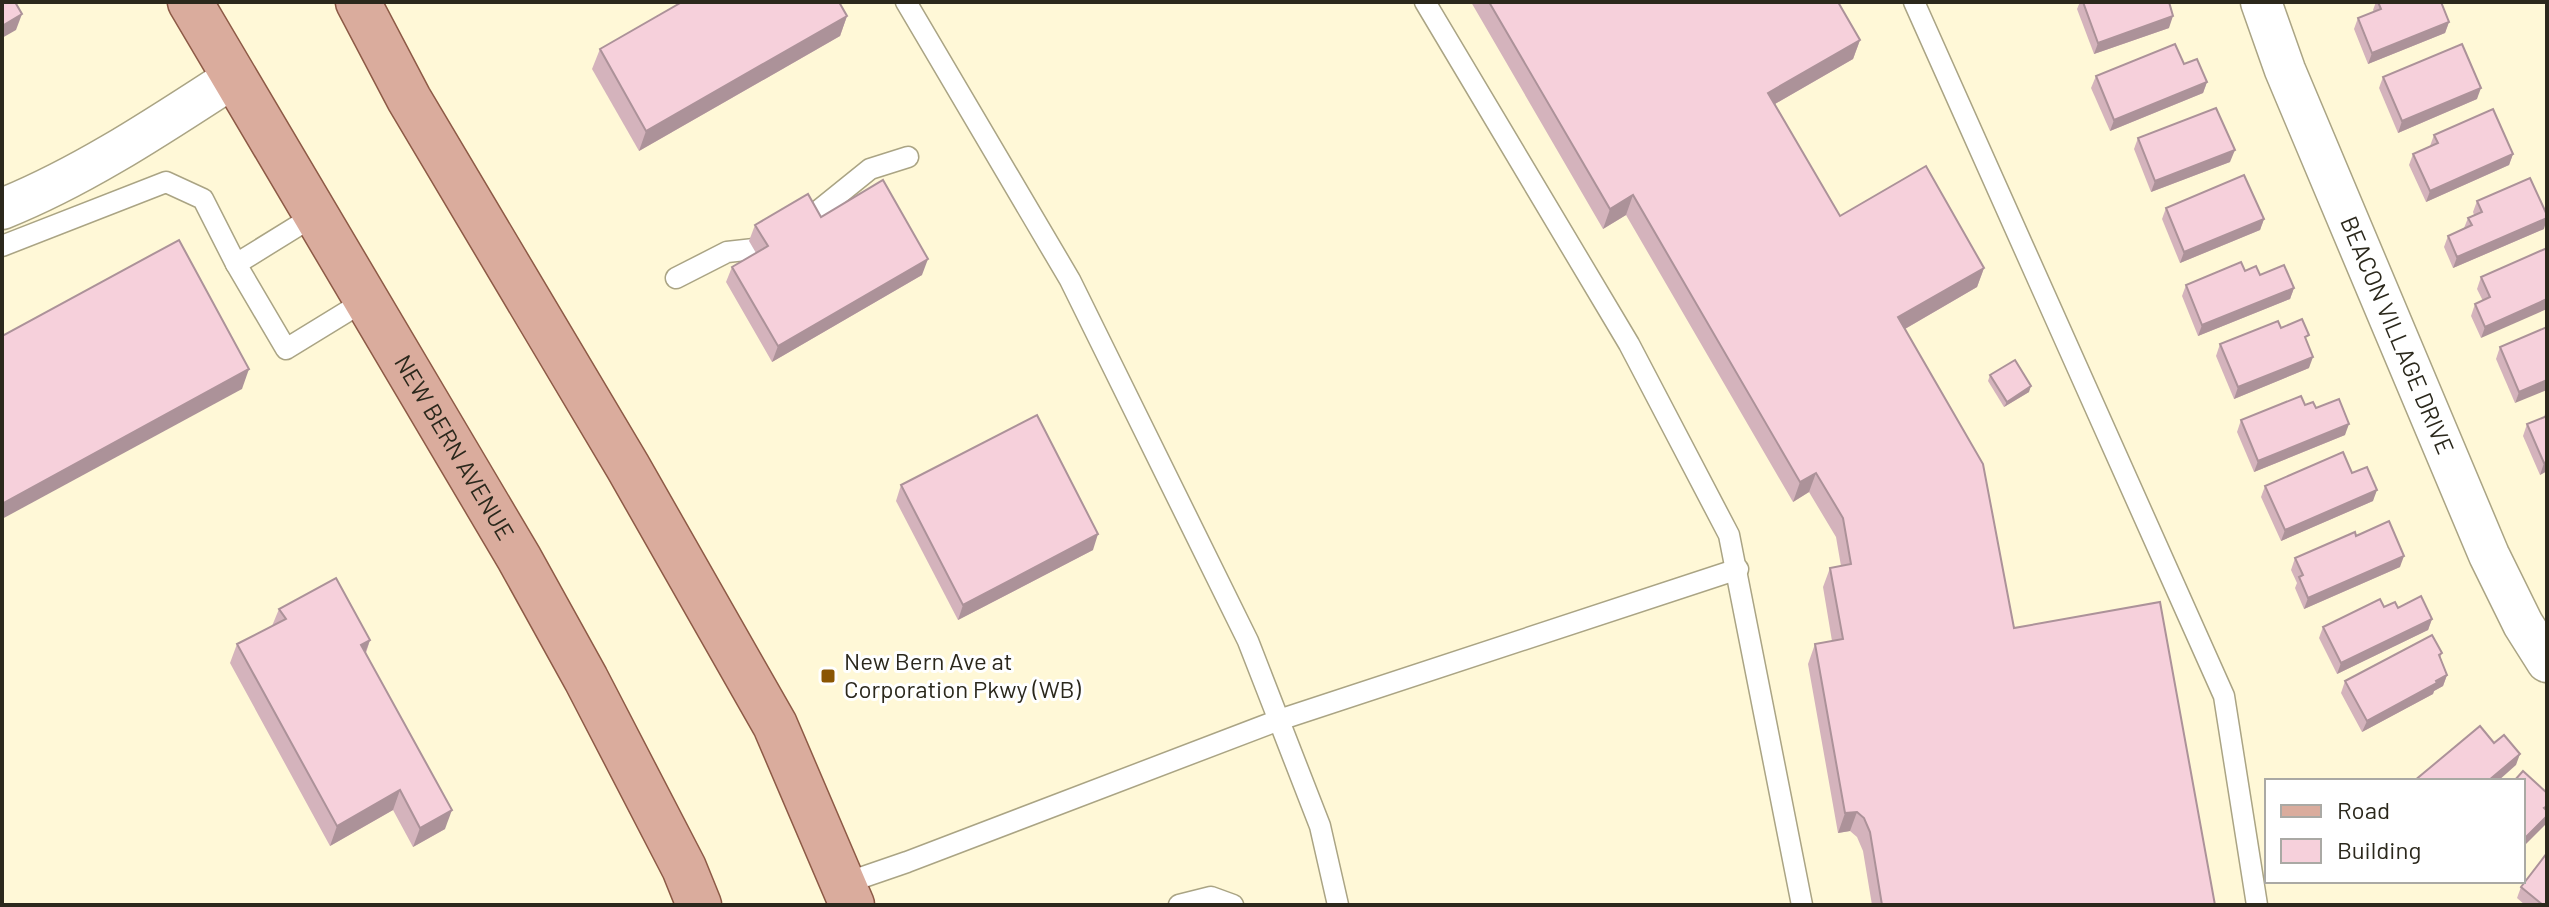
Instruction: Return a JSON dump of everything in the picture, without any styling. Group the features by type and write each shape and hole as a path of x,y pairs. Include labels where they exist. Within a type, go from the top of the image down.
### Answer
{"main road":[{"name":"NEW BERN AVENUE","path":"190,2 519,558 586,679 684,868 699,905"},
{"path":"362,3 409,99 628,467 775,725 847,894"}],"street":[{"name":"BEACON VILLAGE DRIVE","path":"2261,2 2285,70 2489,555 2523,624 2547,662"},
{"path":"2,209 45,192 234,77"}],"lane":[{"path":"906,2 1070,280 1248,641 1320,826 1338,905"},
{"path":"1425,2 1629,344 1729,535 1802,905"},
{"path":"1914,2 2224,696 2257,905"},
{"path":"808,219 870,169 908,157"},
{"path":"2,246 166,182 203,199 236,264 286,349 366,300"},
{"path":"236,264 317,214"},
{"path":"676,278 727,252 754,249"},
{"path":"847,894 907,862 1279,720 1738,569"},
{"path":"1179,905 1211,897 1233,905"}],"building":[{"path":"2,2 15,2 22,14 2,26"},
{"path":"682,2 839,2 847,16 646,131 600,49"},
{"path":"1489,2 1838,2 1860,40 1768,93 1840,216 1926,166 1984,268 1898,317 1983,464 2014,628 2160,602 2215,905 1882,905 1870,832 1864,818 1857,812 1845,813 1815,644 1843,639 1830,568 1851,564 1843,518 1816,473 1800,482 1633,195 1610,209"},
{"path":"2083,2 2169,2 2173,16 2098,43"},
{"path":"2378,2 2441,2 2449,22 2372,53 2358,18 2381,9"},
{"path":"2175,44 2184,64 2197,59 2207,82 2114,120 2096,76"},
{"path":"2462,44 2481,88 2402,121 2383,77"},
{"path":"2216,108 2235,150 2155,181 2138,138"},
{"path":"2493,109 2513,154 2430,191 2413,154 2438,143 2434,135"},
{"path":"2244,175 2264,219 2184,252 2166,208"},
{"path":"2530,178 2547,218 2457,257 2448,236 2472,225 2468,218 2482,212 2477,201"},
{"path":"883,180 928,259 778,346 732,267 768,246 755,225 808,194 821,217"},
{"path":"179,240 249,369 2,504 2,336"},
{"path":"2547,248 2547,299 2485,327 2475,304 2490,297 2481,277"},
{"path":"2241,262 2245,271 2256,266 2260,275 2284,265 2294,288 2202,325 2186,285"},
{"path":"2302,319 2313,357 2238,387 2220,344 2278,321 2281,328"},
{"path":"2547,327 2547,380 2519,392 2500,347"},
{"path":"2015,360 2031,386 2007,402 1990,375"},
{"path":"2301,396 2305,405 2313,402 2316,408 2339,399 2349,424 2258,461 2241,420"},
{"path":"1037,415 1098,534 963,605 901,485"},
{"path":"2547,416 2547,462 2544,463 2527,424"},
{"path":"2343,452 2352,473 2367,467 2377,490 2285,530 2265,486"},
{"path":"2389,521 2404,556 2308,598 2295,558"},
{"path":"336,578 370,640 361,645 452,810 420,828 400,790 337,826 237,644 286,619 279,609"},
{"path":"2421,596 2432,619 2341,663 2323,627 2380,599 2384,607 2395,602 2398,608"},
{"path":"2432,635 2442,653 2439,655 2447,675 2367,721 2345,681"},
{"path":"2480,726 2494,743 2504,735 2520,754 2490,779 2416,779"},
{"path":"2523,771 2547,793 2547,806 2544,808 2547,816 2525,838 2525,779 2516,779"},
{"path":"2547,853 2547,905 2521,887"}],"place":[{"name":"New Bern Ave at Corporation Pkwy (WB)","path":"828,676"}]}
